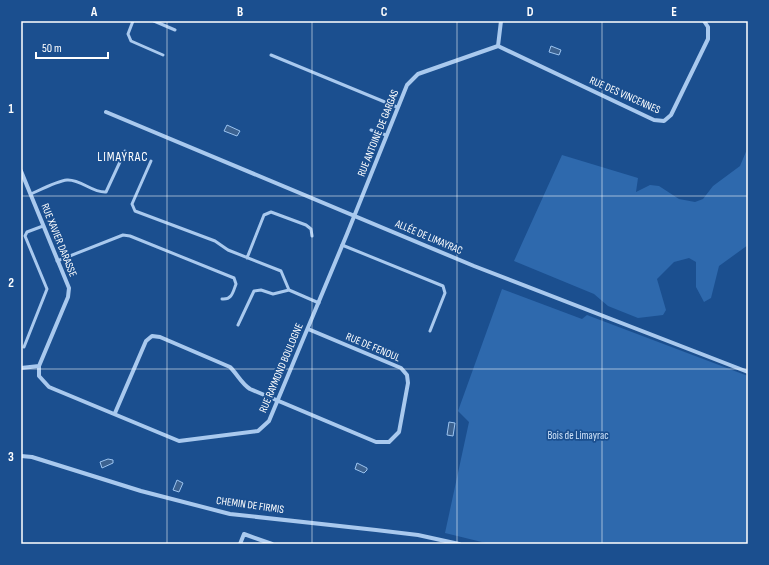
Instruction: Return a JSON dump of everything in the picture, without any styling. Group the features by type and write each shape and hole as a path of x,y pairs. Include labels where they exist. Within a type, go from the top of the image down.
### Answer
{"street":[{"path":"498,46 501,21"},
{"name":"RUE DES VINCENNES","path":"498,46 654,120 664,121 671,115 708,39 708,27 704,21"},
{"name":"RUE ANTOINE DE GARGAS","path":"355,215 406,84 418,74 498,46"},
{"name":"ALLÉE DE LIMAYRAC","path":"106,112 496,274 748,372"},
{"name":"RUE XAVIER DARASSE","path":"21,171 69,288 68,297 39,366"},
{"name":"RUE RAYMOND BOULOGNE","path":"39,366 39,376 49,387 115,413 179,441 258,431 269,421 355,215"},
{"name":"RUE DE FENOUL","path":"115,413 146,341 152,336 160,337 230,367 237,374 241,383 250,390 376,442 389,442 399,432 408,383 406,375 401,368 308,329"},
{"path":"21,368 39,366"},
{"name":"CHEMIN DE FIRMIS","path":"21,456 32,457 141,491 230,514 418,535 459,544"},
{"path":"240,544 244,534 272,544"}],"lane":[{"path":"133,21 128,34 131,41 163,55"},
{"path":"154,21 175,30"},
{"path":"270,55 397,107"},
{"path":"371,130 386,135"},
{"path":"31,194 66,180 74,181 99,192 106,192 125,151"},
{"path":"151,161 132,204 136,211 215,242 228,250 281,271 289,290"},
{"path":"247,258 264,215 271,212 306,225 311,229 312,236"},
{"path":"24,347 47,289 25,236 27,232 43,226"},
{"path":"58,261 123,235 130,236 234,278 236,284 231,296 228,299 222,299"},
{"path":"342,245 443,286 445,293 430,331"},
{"path":"238,325 254,291 260,290 273,294 289,290 318,302"}],"green space":[{"path":"748,147 748,245 719,266 711,298 704,302 696,287 696,262 689,258 674,262 657,279 666,310 663,315 638,318 608,306 594,294 514,261 562,155 638,178 636,192 650,185 659,186 679,199 695,202 703,199 713,186 740,166"},
{"name":"Bois de Limayrac","path":"502,289 582,319 587,315 748,376 748,544 490,544 445,533 469,422 458,411"}],"shaded area":[{"path":"551,46 561,50 559,55 549,52"},
{"path":"227,125 240,131 237,136 224,131"},
{"path":"449,422 455,423 453,436 447,435"},
{"path":"108,459 113,460 113,463 102,468 100,462"},
{"path":"357,463 367,468 364,473 355,469"},
{"path":"177,480 183,483 179,492 173,490"}],"district":[{"name":"LIMAYRAC","path":"123,157"}]}
